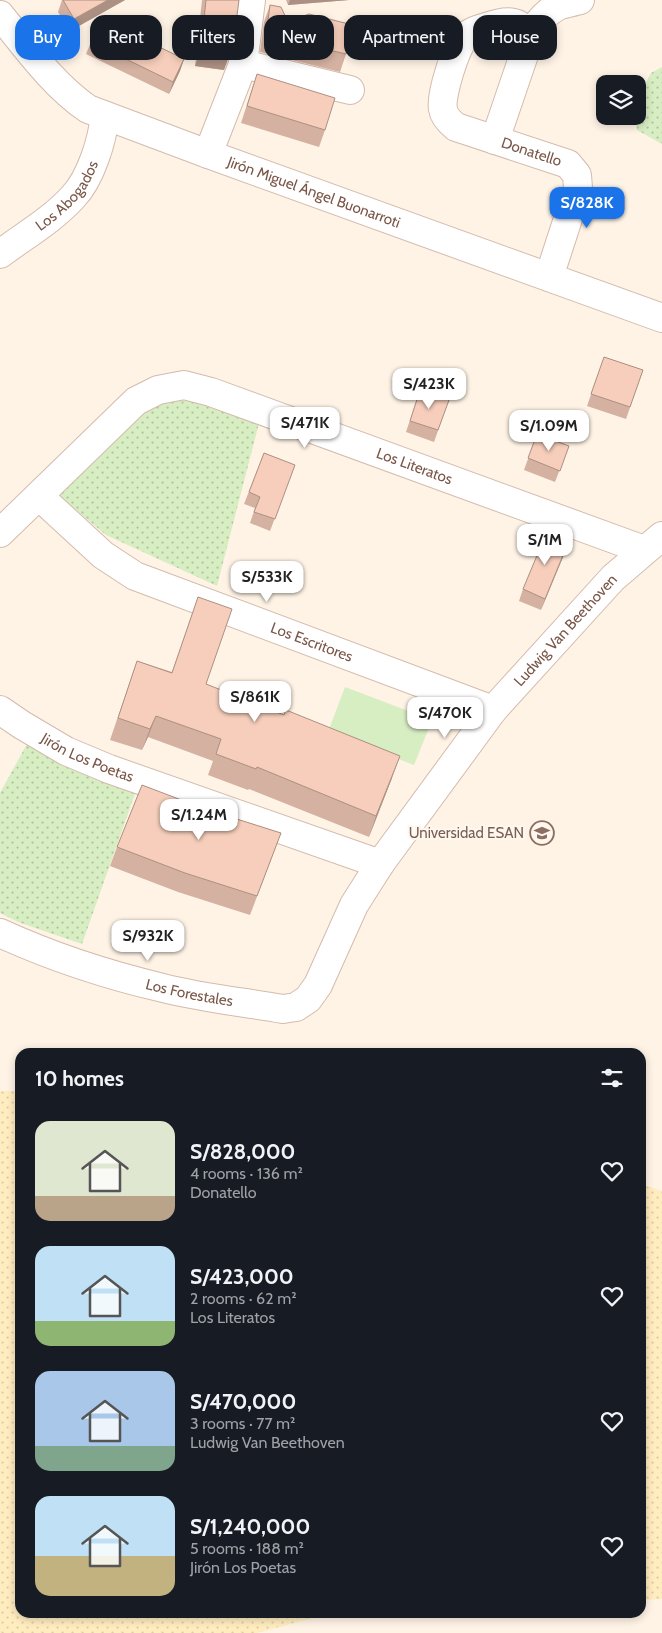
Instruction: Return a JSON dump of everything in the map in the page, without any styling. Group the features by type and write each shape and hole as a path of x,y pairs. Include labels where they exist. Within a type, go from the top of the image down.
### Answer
{"street":[{"path":"208,154 243,64 251,0"},
{"name":"Donatello","path":"547,15 560,6 580,0"},
{"name":"Jirón Miguel Ángel Buonarroti","path":"0,15 66,91 88,109 662,318"},
{"name":"Donatello","path":"473,31 465,37 454,56 442,100 443,110 449,121 456,128 568,164 577,175 578,188 549,277"},
{"name":"Donatello","path":"495,140 522,60"},
{"path":"243,64 350,90"},
{"name":"Los Abogados","path":"0,254 62,208 75,196 103,136 105,116"},
{"name":"Los Literatos","path":"0,533 136,401 158,390 184,385 211,392 653,543"},
{"name":"Los Escritores","path":"39,496 103,555 135,576 493,710"},
{"name":"Ludwig Van Beethoven","path":"296,1007 308,998 318,985 354,906 380,864 493,710 613,578 653,543"},
{"name":"Jirón Los Poetas","path":"0,710 66,751 109,769 380,864"},
{"name":"Los Forestales","path":"0,933 22,943 90,967 163,988 283,1009 296,1007"}],"green space":[{"path":"662,67 662,144 637,130 637,125 646,125 646,83 651,73"},
{"path":"190,395 259,423 217,586 106,535 59,496 156,399"},
{"path":"345,687 432,720 414,765 328,732"},
{"path":"27,744 137,788 82,944 18,922 0,913 0,793"}],"sand":[{"path":"0,1091 15,1091 15,1618 312,1618 257,1633 0,1633"},
{"path":"646,1186 662,1191 662,1599 646,1600"}],"building":[{"path":"63,0 108,0 80,16 72,15"},
{"path":"206,0 239,0 237,15 204,15"},
{"path":"270,5 281,7 285,15 269,15"},
{"path":"334,20 344,23 344,54 334,51"},
{"path":"162,48 172,53 172,60 184,60 173,82 128,60 162,60"},
{"path":"257,74 335,98 325,130 247,106"},
{"path":"604,357 643,370 630,407 591,394"},
{"path":"420,390 449,400 438,430 410,421"},
{"path":"537,434 569,446 560,471 528,458"},
{"path":"264,453 295,465 275,519 254,512 260,497 249,492"},
{"path":"546,534 568,543 545,599 523,589"},
{"path":"198,597 232,609 206,684 284,715 286,710 400,756 376,816 257,767 256,769 216,754 221,739 156,716 150,729 118,718 137,661 172,673"},
{"path":"142,785 205,809 281,833 257,896 185,873 117,847"}],"place":[{"name":"Universidad ESAN","path":"542,833"}]}
